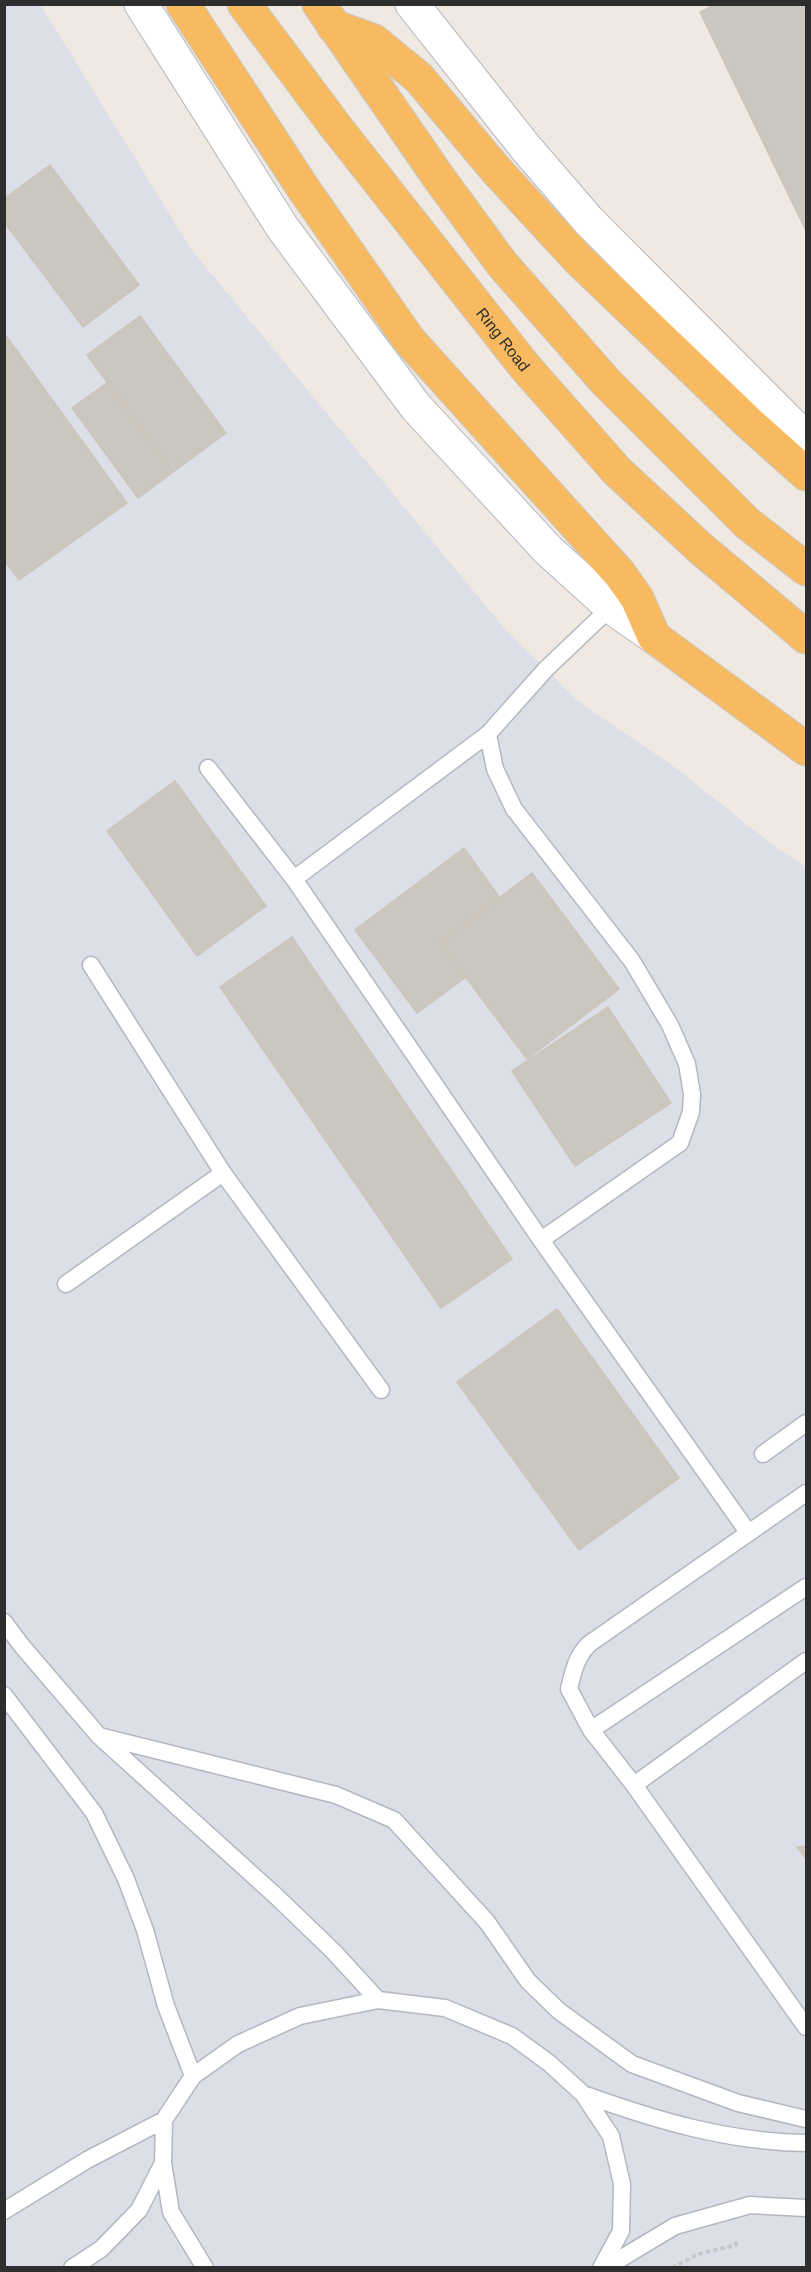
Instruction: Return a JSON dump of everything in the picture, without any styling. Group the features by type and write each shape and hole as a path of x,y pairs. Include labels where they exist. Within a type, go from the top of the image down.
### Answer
{"highway":[{"path":"183,4 303,188 409,340 620,574 637,598 654,637 807,750"},
{"name":"Ring Road","path":"244,4 336,127 526,368 617,471 699,547 807,637"},
{"path":"326,15 374,41 419,78 495,170 577,258 750,424 807,474"},
{"path":"326,15 439,178 502,264 606,382 747,523 807,569"}],"street":[{"path":"141,4 282,227 416,407 549,550 611,607 654,637"},
{"path":"412,4 526,148 589,221 807,439"}],"lane":[{"path":"294,879 488,734 546,669 611,607"},
{"path":"488,734 495,769 514,809 632,961 670,1025 687,1064 692,1094 691,1112 680,1143 541,1240"},
{"path":"208,768 294,879 541,1240 748,1532"},
{"path":"91,965 222,1173 381,1390"},
{"path":"66,1284 222,1173"},
{"path":"764,1454 807,1423"},
{"path":"807,1493 748,1532 582,1652 575,1665 568,1689 591,1730 634,1785 807,2027"},
{"path":"591,1730 807,1587"},
{"path":"4,1622 99,1736 285,1905 334,1952 378,2001"},
{"path":"634,1785 807,1661"},
{"path":"4,1695 94,1813 126,1879 145,1930 166,2006 193,2076"},
{"path":"99,1736 336,1795 394,1820 487,1922 528,1981 559,2011 632,2064 738,2103 807,2119"},
{"path":"205,2268 171,2212 163,2163 165,2120 193,2076 238,2044 300,2016 378,2001 444,2008 512,2036 549,2063 583,2094 611,2136 622,2184 621,2231 603,2268"},
{"path":"583,2094 645,2116 704,2132 807,2143"},
{"path":"4,2211 87,2160 165,2120"},
{"path":"72,2268 101,2249 139,2210 163,2163"},
{"path":"603,2268 675,2226 750,2205 807,2208"}],"shaded area":[{"path":"40,4 191,249 504,628 579,702 672,765 769,842 806,867 806,2267 5,2268 4,5"}],"building":[{"path":"716,4 806,4 806,231 700,12"},
{"path":"50,165 139,285 83,327 4,222 4,199"},
{"path":"140,316 226,433 173,472 87,355"},
{"path":"4,333 127,503 19,580 4,560"},
{"path":"107,383 173,472 138,498 72,408"},
{"path":"175,781 266,906 197,956 107,831"},
{"path":"464,848 500,898 440,943 466,977 417,1013 355,930"},
{"path":"532,873 619,989 527,1059 440,943"},
{"path":"292,937 512,1259 441,1308 220,987"},
{"path":"608,1007 671,1103 575,1166 512,1071"},
{"path":"557,1309 679,1478 579,1550 457,1382"},
{"path":"806,1846 806,1859 797,1847"}]}
